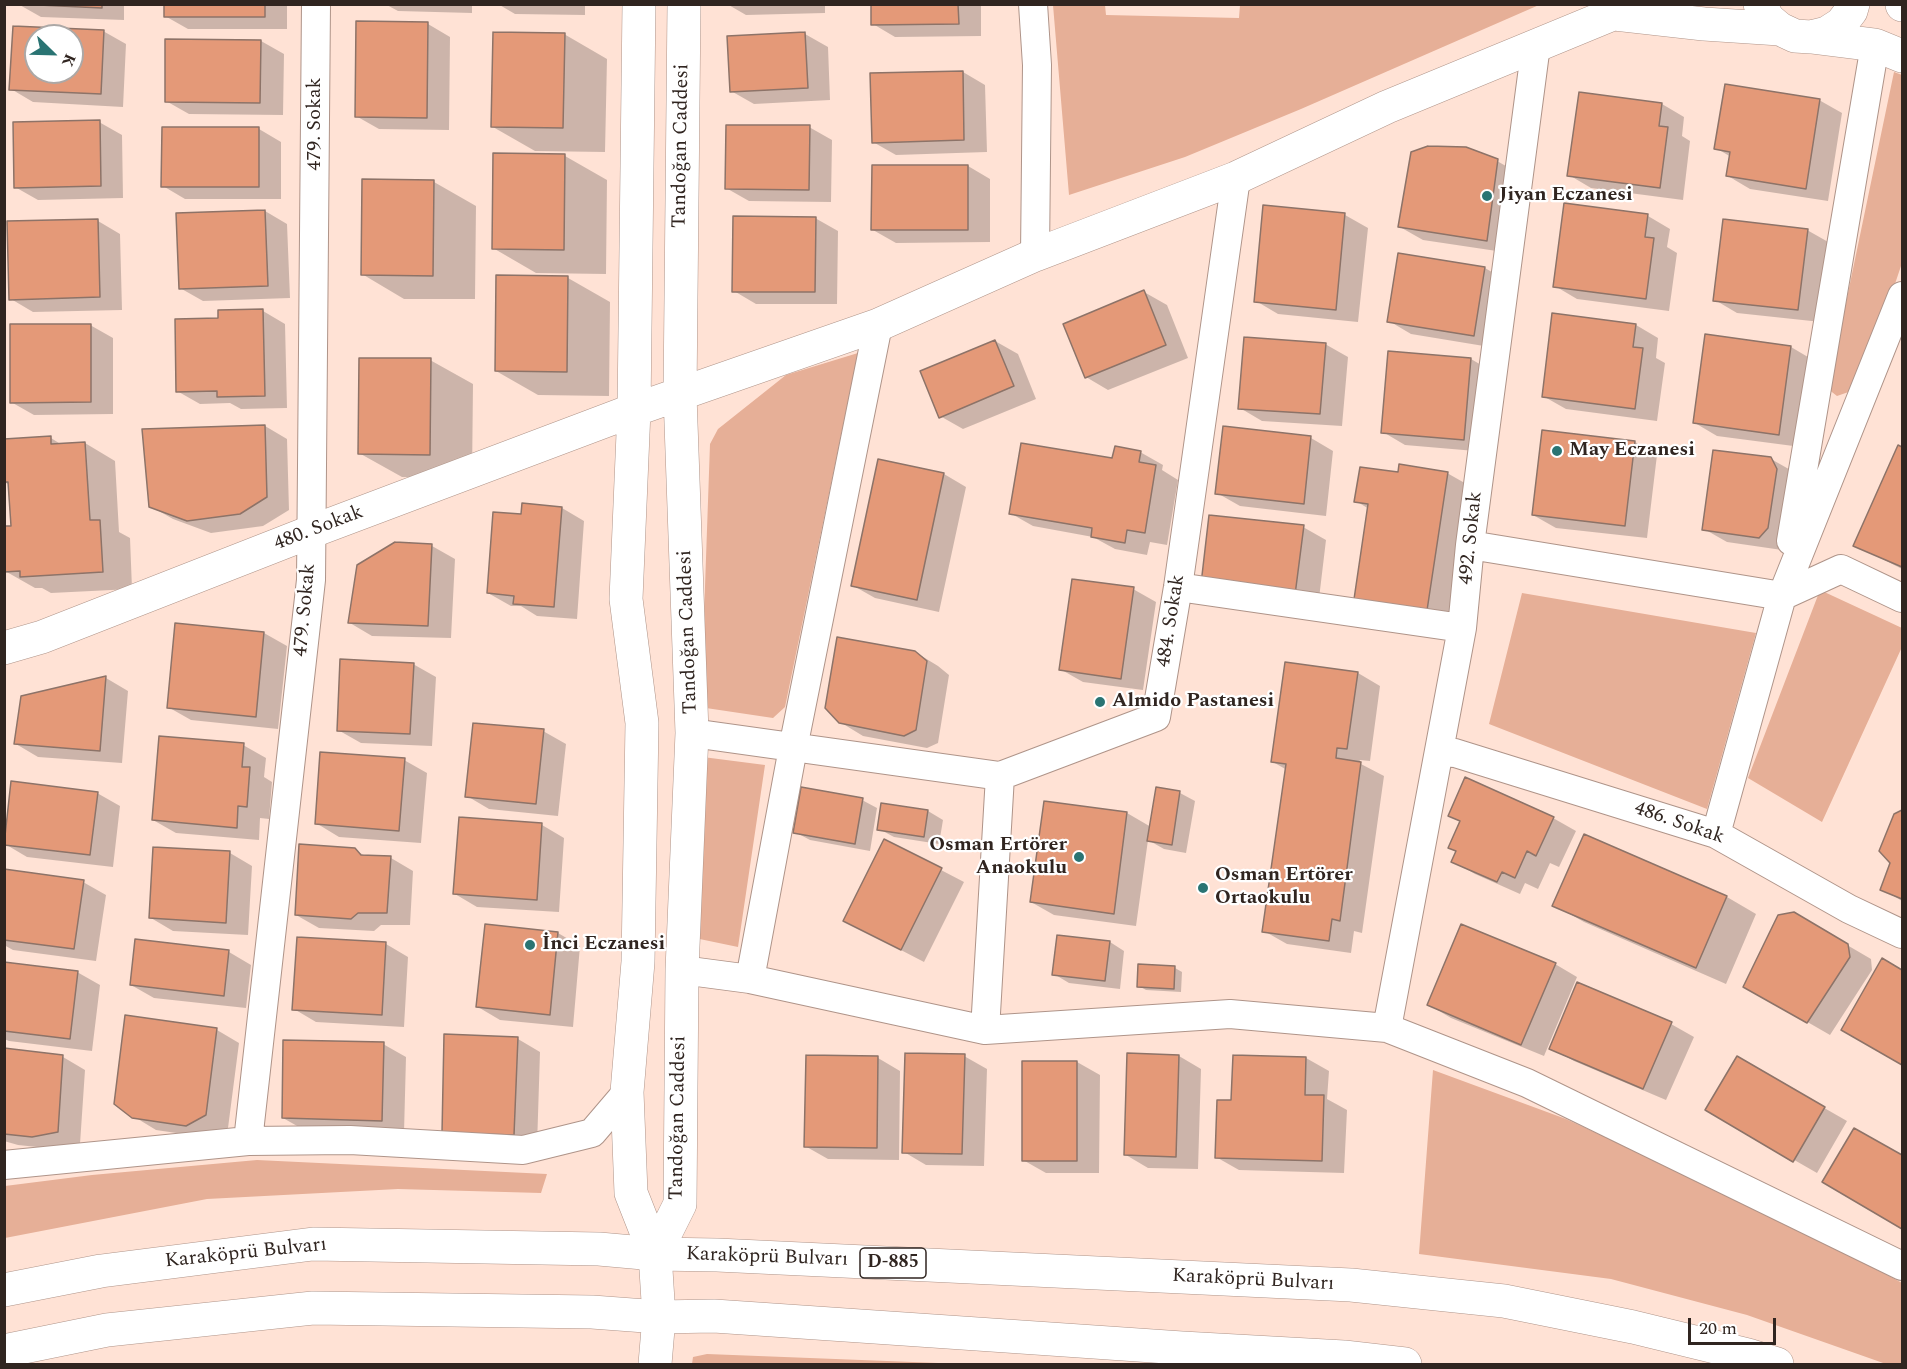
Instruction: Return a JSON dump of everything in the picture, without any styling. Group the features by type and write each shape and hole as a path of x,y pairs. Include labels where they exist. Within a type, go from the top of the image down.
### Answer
{"main road":[{"path":"639,4 634,410 626,598 642,723 638,962 627,1092 631,1193 655,1254 659,1317 655,1365"},
{"name":"Tandoğan Caddesi","path":"655,1254 680,1204 682,970 692,734 680,395 684,4"},
{"path":"1760,4 1768,19 1796,33 1827,33 1841,24 1851,11 1853,4"},
{"name":"480. Sokak","path":"4,648 42,637 313,531 634,410 878,325 1035,255 1236,178 1387,107 1622,8"},
{"path":"1622,8 1704,24 1796,33 1889,50"},
{"name":"Karaköprü Bulvarı","path":"4,1290 101,1271 313,1244 599,1249 655,1254 1351,1285 1514,1304 1634,1327 1748,1355 1777,1365"},
{"path":"4,1351 107,1330 313,1308 592,1312 659,1317 714,1316 1344,1357 1405,1365"},
{"path":"45,1365 107,1330"}],"street":[{"name":"479. Sokak","path":"248,1141 309,591 313,531 316,4"},
{"path":"1033,4 1037,65 1035,255"},
{"name":"492. Sokak","path":"1387,1028 1462,628 1470,545 1536,45"},
{"path":"1716,834 1782,596 1889,50"},
{"name":"484. Sokak","path":"1000,776 1156,717 1178,587 1236,178"},
{"path":"1782,596 1902,296"},
{"path":"750,979 793,748 878,325"},
{"path":"1470,545 1782,596 1841,569 1902,598"},
{"path":"1178,587 1462,628"},
{"path":"692,734 1000,776 985,1030"},
{"name":"486. Sokak","path":"1440,752 1455,753 1716,834 1849,909 1902,934"},
{"path":"682,970 750,979 985,1030 1230,1014 1387,1028 1527,1083 1902,1266"},
{"path":"4,1165 248,1141 350,1140 523,1150 592,1133 627,1092"}],"shaded area":[{"path":"1240,4 1539,5 1185,157 1069,195 1053,5 1105,5 1106,15 1239,18"},
{"path":"1894,72 1902,75 1902,263 1860,388 1837,396 1828,389"},
{"path":"858,353 785,707 773,718 706,708 701,701 710,444 718,429 786,375"},
{"path":"1820,590 1902,628 1902,647 1822,822 1748,778"},
{"path":"1522,593 1756,633 1707,809 1489,724"},
{"path":"695,756 765,765 738,947 690,937"},
{"path":"1433,1070 1566,1119 1800,1227 1902,1283 1902,1364 1886,1364 1747,1315 1611,1279 1419,1254"},
{"path":"257,1160 547,1174 541,1193 398,1189 207,1199 5,1238 5,1186 92,1175"},
{"path":"707,1354 964,1364 692,1364 693,1357"}],"building":[{"path":"17,4 102,4 102,8"},
{"path":"164,4 265,4 265,17 164,17"},
{"path":"871,4 958,4 959,24 871,25"},
{"path":"356,21 428,22 427,118 355,117"},
{"path":"13,26 24,26 24,84 84,84 84,29 104,30 101,94 9,90"},
{"path":"493,32 565,33 563,128 491,127"},
{"path":"805,32 808,88 730,92 727,36"},
{"path":"165,39 261,40 260,103 165,102"},
{"path":"963,71 964,140 872,143 870,73"},
{"path":"1725,84 1820,99 1806,189 1726,176 1730,152 1714,149"},
{"path":"1579,92 1662,103 1659,126 1668,127 1660,188 1567,176"},
{"path":"100,120 101,186 14,188 13,122"},
{"path":"726,125 810,125 809,190 725,189"},
{"path":"162,127 259,127 259,187 161,187"},
{"path":"1428,146 1466,147 1498,159 1487,241 1398,227 1411,152"},
{"path":"493,153 565,154 564,250 492,249"},
{"path":"872,165 968,165 968,230 871,230"},
{"path":"362,179 434,180 433,276 361,275"},
{"path":"1564,203 1648,214 1645,237 1654,238 1646,299 1553,287"},
{"path":"1263,205 1345,213 1336,310 1254,302"},
{"path":"265,210 268,286 179,289 176,213"},
{"path":"733,216 816,217 815,292 732,292"},
{"path":"98,219 100,297 9,300 7,221"},
{"path":"1723,219 1808,229 1798,310 1713,301"},
{"path":"1398,253 1485,267 1474,336 1387,322"},
{"path":"496,275 568,276 567,372 495,371"},
{"path":"1144,290 1166,345 1085,378 1063,324"},
{"path":"263,309 265,396 217,397 217,391 176,392 175,319 218,318 218,310"},
{"path":"1552,313 1636,324 1633,347 1643,348 1635,409 1542,397"},
{"path":"10,324 91,324 91,402 10,403"},
{"path":"1705,334 1791,346 1779,435 1693,423"},
{"path":"1244,337 1326,343 1320,414 1238,409"},
{"path":"995,340 1014,386 939,418 920,371"},
{"path":"1388,351 1471,358 1464,440 1381,433"},
{"path":"359,358 431,358 430,455 358,454"},
{"path":"265,425 267,497 240,514 187,521 149,507 142,429"},
{"path":"1223,426 1311,436 1304,504 1215,494"},
{"path":"1542,430 1635,441 1625,526 1532,515"},
{"path":"51,436 51,444 85,442 90,520 100,520 103,572 20,577 20,571 4,572 4,526 11,526 8,482 4,482 4,439"},
{"path":"1021,443 1112,458 1115,446 1141,451 1139,462 1156,465 1145,533 1127,530 1125,543 1091,537 1092,528 1009,514"},
{"path":"1898,445 1902,447 1902,567 1853,546"},
{"path":"1713,450 1771,457 1777,469 1768,528 1759,538 1702,530"},
{"path":"878,459 944,473 917,600 851,586"},
{"path":"1399,464 1448,472 1426,617 1353,606 1368,504 1354,502 1360,467 1398,472"},
{"path":"522,503 562,507 554,607 513,604 514,596 487,593 493,512 521,514"},
{"path":"1209,515 1304,525 1295,595 1201,584"},
{"path":"395,542 432,544 428,626 348,623 357,565"},
{"path":"1072,579 1134,587 1121,679 1059,670"},
{"path":"175,623 264,632 256,717 167,708"},
{"path":"837,637 915,651 927,661 916,730 904,736 839,723 825,708"},
{"path":"340,659 414,663 410,734 337,731"},
{"path":"1285,662 1358,672 1347,749 1337,748 1336,758 1361,762 1340,921 1332,919 1329,941 1262,932 1286,764 1271,762"},
{"path":"106,676 100,751 14,744 21,696"},
{"path":"473,723 544,729 536,804 465,797"},
{"path":"159,736 244,743 242,767 250,767 247,807 238,806 237,828 152,820"},
{"path":"320,752 405,758 399,831 315,824"},
{"path":"1465,777 1554,817 1536,856 1527,851 1515,878 1502,872 1497,882 1451,862 1456,851 1448,848 1460,821 1448,816"},
{"path":"11,781 98,792 90,855 4,845"},
{"path":"801,787 863,798 855,844 793,833"},
{"path":"1156,787 1180,791 1172,845 1147,841"},
{"name":"Osman Ertörer Anaokulu","path":"1044,801 1127,812 1114,914 1030,902"},
{"path":"881,803 928,810 924,837 877,830"},
{"path":"1902,810 1902,899 1880,890 1890,863 1879,851 1894,814"},
{"path":"459,817 542,823 537,900 453,894"},
{"path":"1584,834 1727,896 1696,968 1552,906"},
{"path":"884,839 942,868 901,950 843,921"},
{"path":"299,844 355,848 361,855 391,856 387,913 358,913 351,919 295,915"},
{"path":"153,847 230,851 226,923 149,918"},
{"path":"4,869 84,880 74,949 4,940"},
{"path":"1794,912 1848,944 1850,957 1807,1023 1743,987 1778,915"},
{"path":"485,924 558,932 550,1015 476,1007"},
{"path":"1461,924 1556,963 1521,1045 1427,1005"},
{"path":"1057,935 1110,941 1105,981 1052,975"},
{"path":"297,937 386,942 382,1015 292,1010"},
{"path":"135,939 229,950 224,996 130,985"},
{"path":"1882,958 1902,970 1902,1065 1841,1030"},
{"path":"4,962 78,971 70,1039 4,1031"},
{"path":"1138,964 1175,966 1174,989 1137,987"},
{"path":"1577,982 1672,1022 1643,1089 1549,1049"},
{"path":"125,1015 217,1028 206,1115 186,1126 132,1118 114,1104"},
{"path":"444,1034 518,1037 514,1135 442,1133"},
{"path":"283,1040 384,1042 382,1121 282,1118"},
{"path":"4,1048 63,1055 58,1132 32,1137 4,1134"},
{"path":"905,1053 965,1054 962,1154 902,1153"},
{"path":"1127,1053 1179,1055 1176,1157 1124,1155"},
{"path":"806,1055 878,1056 877,1148 804,1147"},
{"path":"1233,1055 1306,1057 1305,1095 1324,1095 1322,1161 1215,1158 1217,1100 1231,1100"},
{"path":"1737,1056 1825,1107 1793,1162 1705,1110"},
{"path":"1022,1061 1077,1061 1077,1161 1022,1161"},
{"path":"1854,1128 1902,1155 1902,1229 1822,1182"}],"place":[{"name":"Jiyan Eczanesi","path":"1487,196"},
{"name":"May Eczanesi","path":"1557,451"},
{"name":"Almido Pastanesi","path":"1100,702"},
{"name":"Osman Ertörer Anaokulu","path":"1079,857"},
{"name":"Osman Ertörer Ortaokulu","path":"1203,888"},
{"name":"İnci Eczanesi","path":"530,945"}]}
